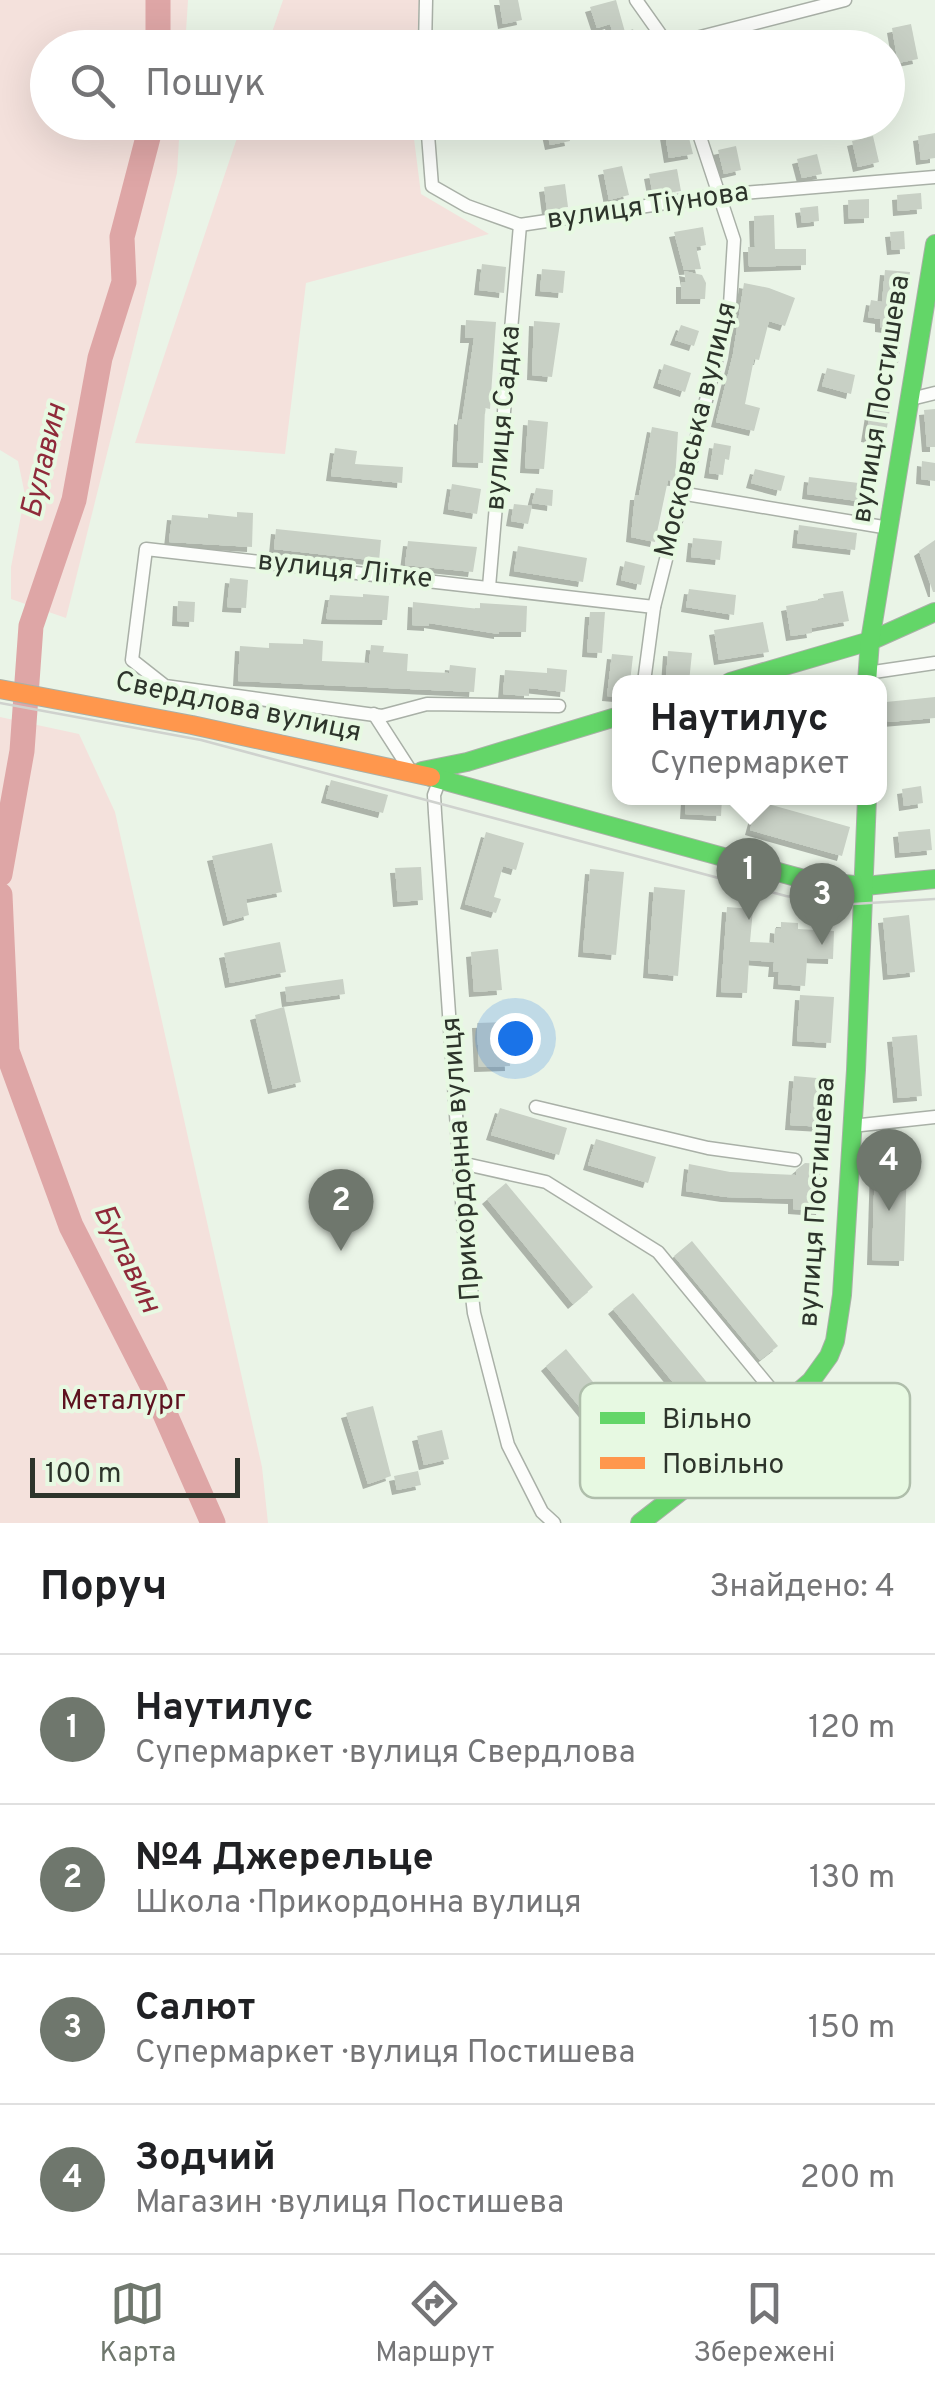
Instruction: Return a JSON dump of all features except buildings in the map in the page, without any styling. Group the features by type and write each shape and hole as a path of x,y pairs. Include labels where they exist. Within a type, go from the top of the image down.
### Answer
{"street":[{"path":"425,30 426,0"},
{"path":"636,0 658,30"},
{"path":"731,30 845,0"},
{"name":"вулиця Тіунова","path":"428,140 432,186 467,206 520,225 719,196 935,177"},
{"name":"Московська вулиця","path":"645,675 654,607 680,493 730,305 734,240 701,140"},
{"name":"вулиця Садка","path":"489,587 520,225"},
{"name":"вулиця Постишева","path":"867,675 935,244"},
{"path":"911,399 935,393"},
{"path":"680,493 889,528"},
{"name":"вулиця Літке","path":"374,714 165,686 132,660 146,549 654,607"},
{"path":"754,675 870,642 935,612"},
{"path":"881,675 935,663"},
{"name":"Свердлова вулиця","path":"6,690 440,779 811,881 866,886 935,880"},
{"path":"374,714 382,716 427,704 559,706"},
{"path":"374,714 412,773 467,762 612,718"},
{"name":"Прикордонна вулиця","path":"440,779 434,794 474,1314 508,1444 542,1512 554,1523"},
{"name":"вулиця Постишева","path":"807,1383 822,1369 835,1341 842,1295 866,886 867,805"},
{"path":"536,1107 708,1148 795,1160"},
{"path":"852,1126 935,1117"},
{"path":"460,1163 546,1182 658,1252 766,1383"},
{"name":"вулиця Постишева","path":"640,1523 671,1498"}],"green space":[{"path":"0,0 188,0 186,30 30,30 30,140 179,140 177,173 66,618 11,599 11,567 25,495 18,461 0,450"},
{"path":"283,0 419,0 418,30 273,30"},
{"path":"236,140 414,140 421,194 489,234 306,283 285,454 135,443"},
{"name":"Металург","path":"0,717 79,734 115,812 262,1467 268,1523 0,1523"}],"waterway":[{"name":"Булавин","path":"158,0 158,30"},
{"name":"Булавин","path":"0,874 22,751 31,626 74,500 100,358 124,282 122,237 147,140"},
{"name":"Булавин","path":"0,895 7,1051 71,1226 154,1389 213,1523"}],"tram line":[{"path":"0,703 201,740 786,896 837,905 935,899"}],"traffic: fast":[{"path":"868,675 935,244"},
{"path":"754,675 870,641 935,612"},
{"path":"422,771 467,762 612,718"},
{"path":"431,777 811,881 865,886 935,879"},
{"path":"809,1383 835,1341 842,1295 867,805"},
{"path":"640,1523 672,1498"}],"traffic: slow":[{"path":"0,689 192,725 431,777"}],"place":[{"name":"Наутилус","path":"749,920"},
{"name":"Салют","path":"822,945"},
{"name":"Зодчий","path":"889,1211"},
{"name":"№4 Джерельце","path":"341,1251"}]}
